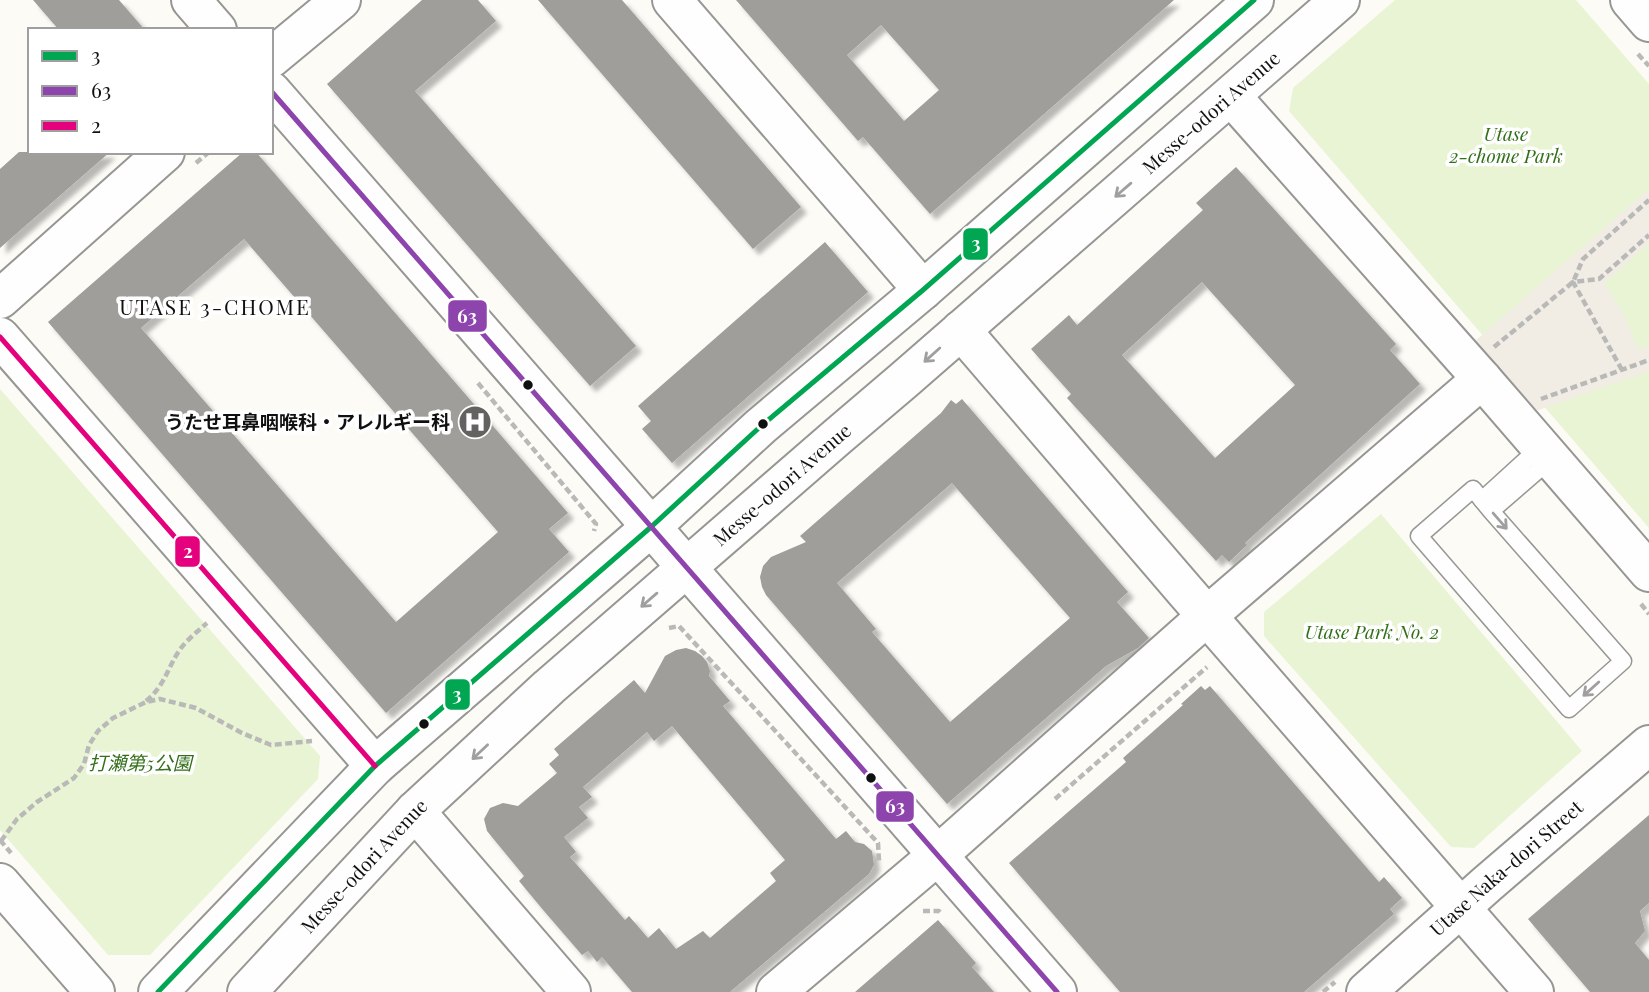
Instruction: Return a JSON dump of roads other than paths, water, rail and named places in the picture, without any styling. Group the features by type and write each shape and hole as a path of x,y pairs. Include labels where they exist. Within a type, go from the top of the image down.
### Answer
{"street":[{"path":"191,0 215,28"},
{"path":"273,56 341,0"},
{"path":"672,0 923,290"},
{"path":"158,992 376,766 651,527 761,426 923,290 1254,0"},
{"name":"Messe-odori Avenue","path":"247,992 415,811 549,687 1340,0"},
{"path":"1630,0 1649,22"},
{"path":"273,93 1057,992"},
{"path":"1231,96 1484,366 1545,453 1649,572"},
{"path":"0,299 177,161"},
{"path":"961,330 1534,992"},
{"path":"0,337 376,766"},
{"path":"776,992 938,855 1484,366"},
{"name":"Utase Naka-dori Street","path":"1355,983 1460,908 1649,745"},
{"path":"415,811 571,992"},
{"path":"9,872 95,992"}],"lane":[{"path":"1487,505 1545,453"},
{"path":"1473,489 1487,505 1623,661 1569,709 1419,536 1473,489"}],"place":[{"name":"うたせ耳鼻咽喉科・アレルギー科","path":"475,422"}],"district":[{"name":"UTASE 3-CHOME","path":"215,308"}],"park label":[{"name":"Utase 2-chome Park","path":"1506,145"},
{"name":"Utase Park No. 2","path":"1372,632"},
{"name":"打瀬第5公園","path":"140,763"}]}
